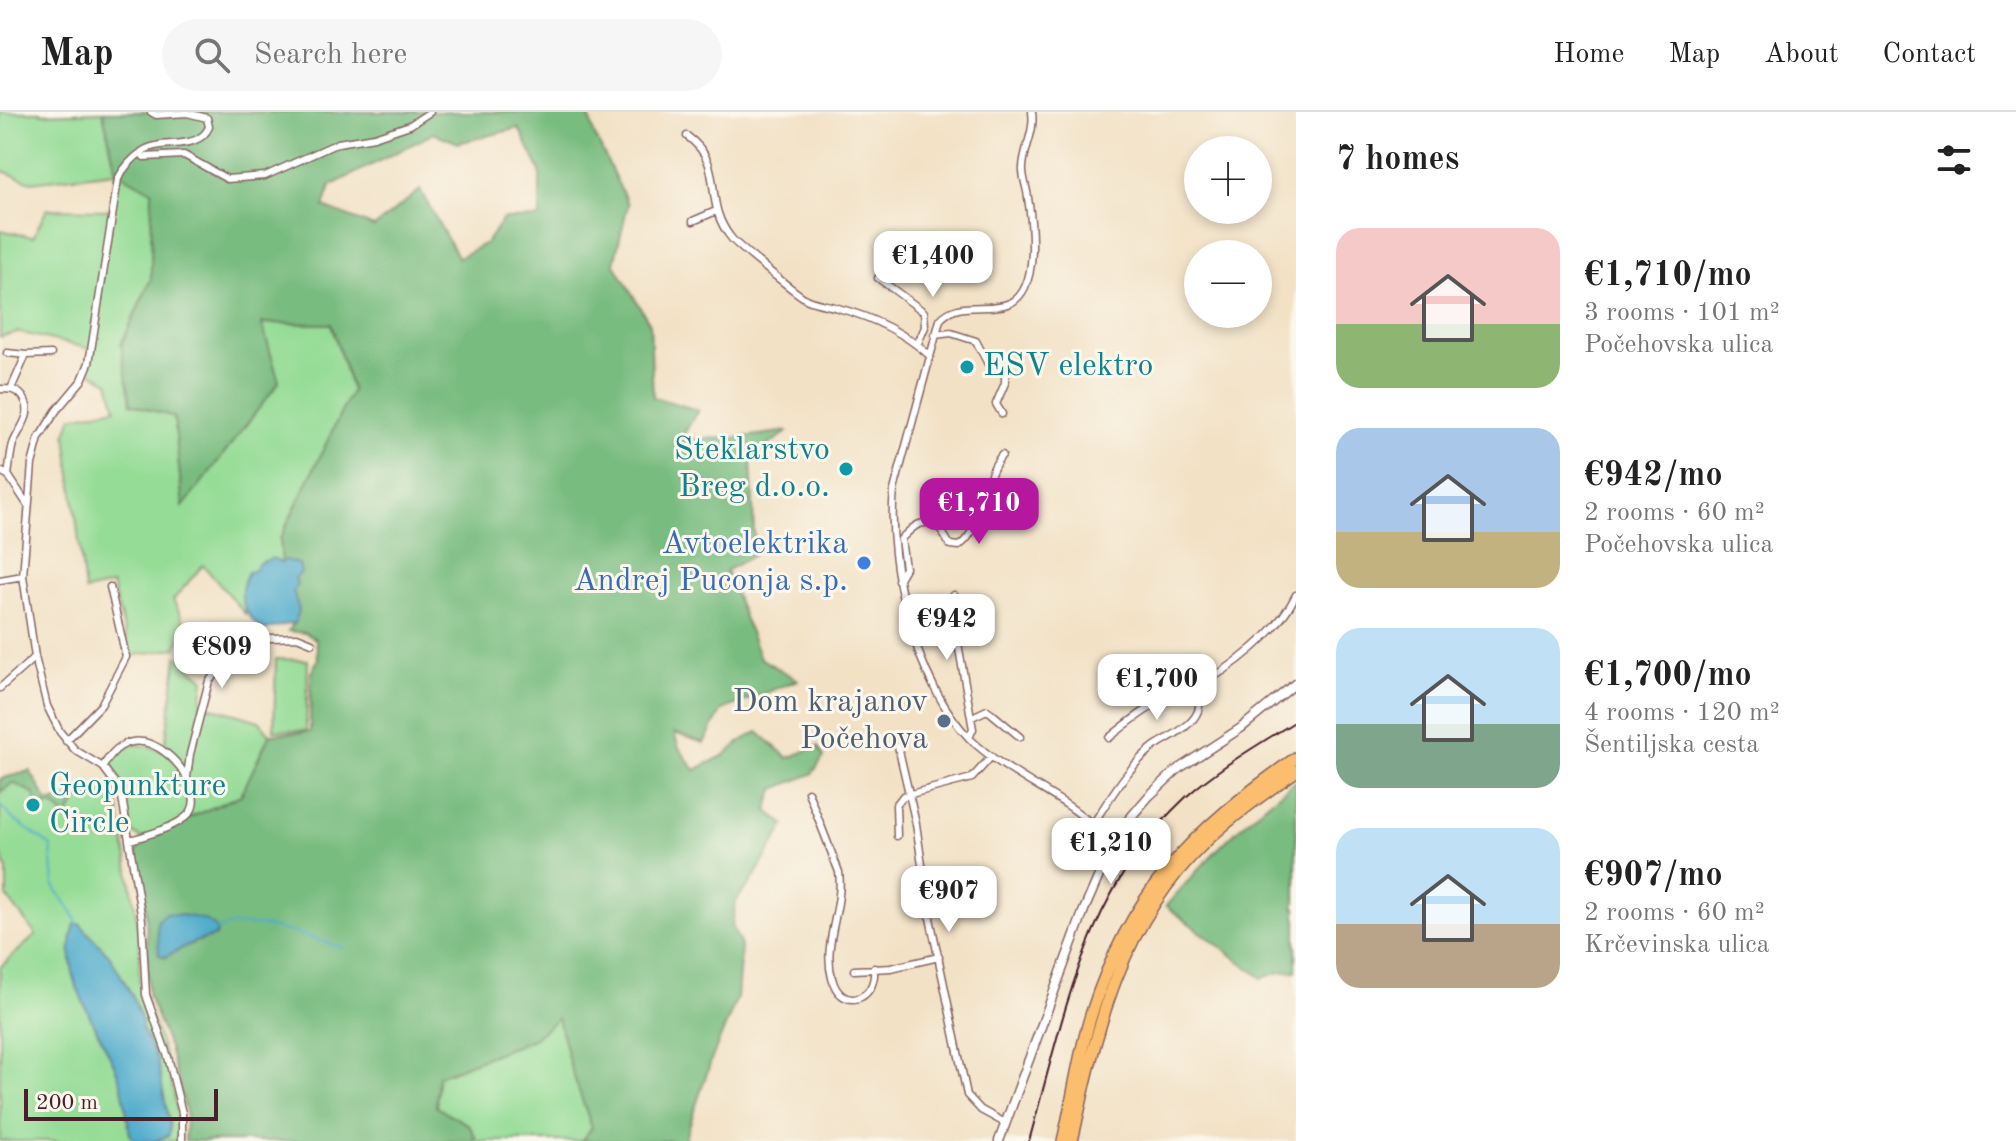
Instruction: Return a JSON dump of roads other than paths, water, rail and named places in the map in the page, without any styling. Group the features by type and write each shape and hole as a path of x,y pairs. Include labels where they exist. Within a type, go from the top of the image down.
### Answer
{"highway":[{"path":"1063,1141 1090,1019 1131,919 1151,888 1205,827 1243,795 1296,758"},
{"path":"1072,1141 1104,1007 1127,948 1143,919 1160,893 1205,842 1233,817 1296,771"}],"street":[{"path":"151,112 156,115 207,115 209,127 203,136 190,141 143,151 126,165 118,179 89,363 82,380 47,423 32,464 23,576 35,657 47,706 66,741 103,767 121,791 143,931 146,995 168,1057 182,1113 182,1141"},
{"path":"142,154 144,157 184,155 227,179 265,176 338,143 374,137 410,125 430,112"},
{"path":"922,350 935,335 940,320 955,308 1014,302 1023,289 1032,252 1023,171 1032,131 1032,112"},
{"path":"687,136 698,144 709,160 716,211 733,240 802,298 885,325 922,350"},
{"path":"693,221 716,211"},
{"path":"878,278 924,312 922,350 894,490 892,531 898,580 920,656 933,686 969,738 991,757 1116,840"},
{"path":"935,335 951,333 976,341 988,364 1005,371 1005,383 996,404 1002,414"},
{"path":"7,353 51,354"},
{"path":"11,389 26,355"},
{"path":"0,389 11,389 24,399 28,413 12,446 8,475"},
{"path":"898,580 905,568 901,539 917,524 927,522 938,525 950,545 959,546 964,542 975,526 990,475 1002,455"},
{"path":"0,471 8,475 27,504"},
{"path":"0,580 23,576"},
{"path":"66,741 101,705 126,657 110,587"},
{"path":"954,595 955,626 972,717 973,729 969,738"},
{"path":"1109,738 1158,702 1194,687 1267,635 1287,614 1296,595"},
{"path":"187,777 206,689 219,668 249,639 297,637 312,643"},
{"path":"0,688 35,657"},
{"path":"999,1141 1084,910 1116,840 1136,811 1164,782 1241,728 1296,683"},
{"path":"1093,824 1147,752 1197,714 1199,705 1194,687"},
{"path":"972,717 987,710 1020,737"},
{"path":"103,767 123,744 142,741 166,752 187,777 195,795 188,815 155,832 130,840"},
{"path":"898,746 967,1095 981,1110 1005,1123"},
{"path":"897,836 896,805 908,792 972,778 991,757"},
{"path":"808,792 841,884 829,942 832,981 839,994 848,999 858,999 868,994 872,987 874,968"},
{"path":"854,970 915,964 939,957"}],"water":[{"path":"273,558 281,563 285,560 299,564 301,573 295,578 297,584 293,591 299,610 295,623 262,630 246,611 242,589 248,572 259,563"},
{"path":"166,913 207,921 217,930 216,936 194,942 165,957 159,955 157,922"},
{"path":"75,924 80,924 110,956 132,995 142,1028 157,1060 170,1126 169,1135 155,1141 137,1141 130,1135 120,1080 76,985 71,945"}],"waterway":[{"path":"0,805 13,819 51,846 54,886 77,924"},
{"path":"217,930 245,924 262,926 344,948"}],"railway":[{"path":"1029,1141 1083,957 1101,914 1124,873 1151,834 1186,797 1225,766 1296,721"}],"place":[{"name":"ESV elektro","path":"967,367"},
{"name":"Steklarstvo Breg d.o.o.","path":"846,469"},
{"name":"Avtoelektrika Andrej Puconja s.p.","path":"864,563"},
{"name":"Dom krajanov Počehova","path":"944,721"},
{"name":"Geopunkture Circle","path":"33,805"}]}
